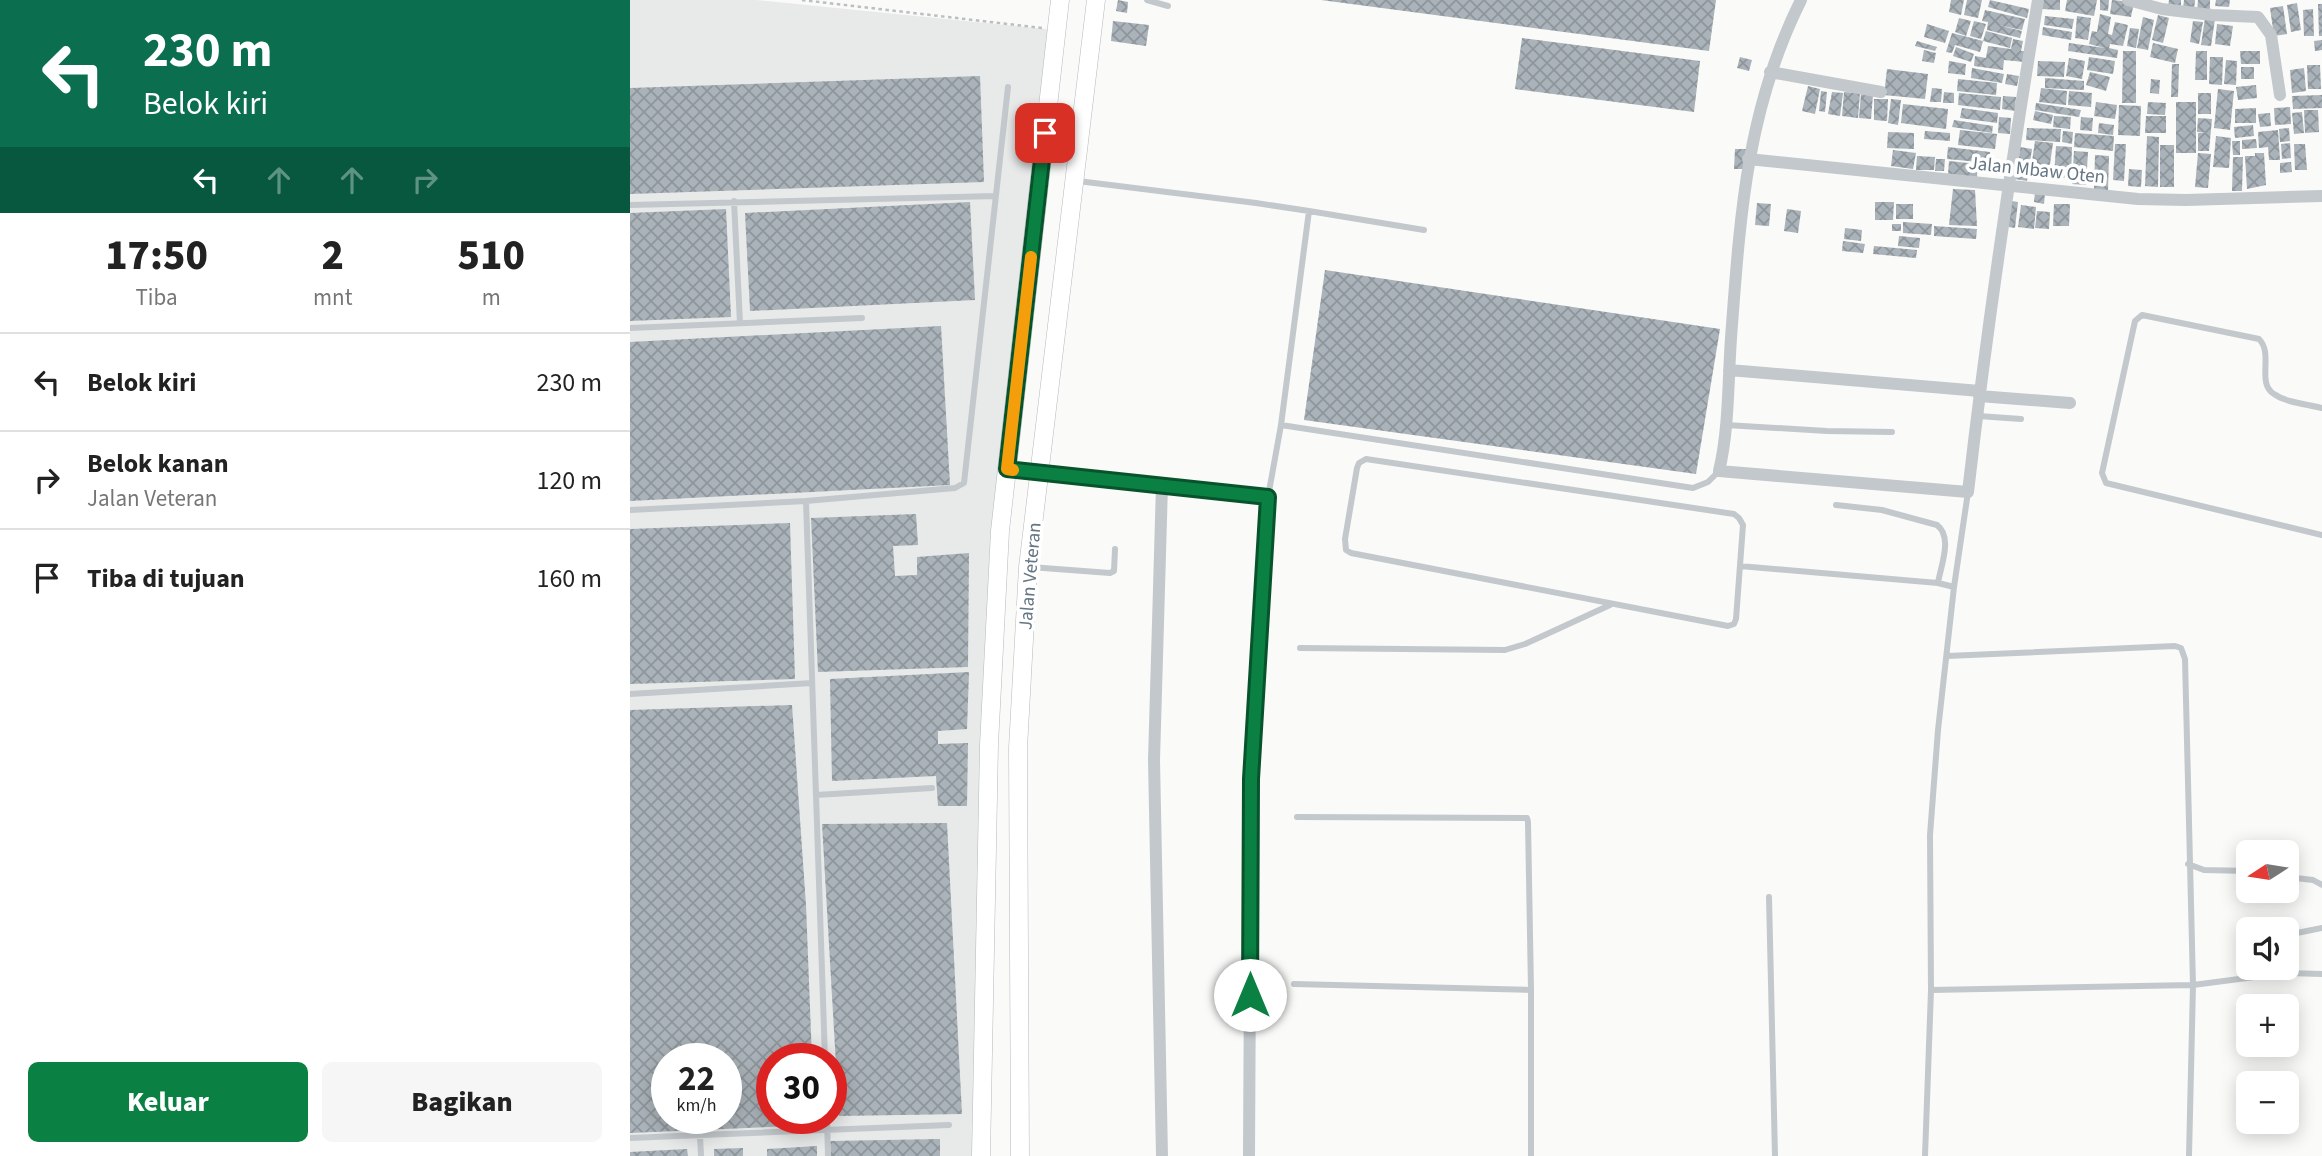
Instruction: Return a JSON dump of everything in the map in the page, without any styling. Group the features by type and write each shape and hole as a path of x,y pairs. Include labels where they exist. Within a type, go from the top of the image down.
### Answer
{"main road":[{"name":"Jalan Veteran","path":"981,1156 989,745 1000,531 1060,0"},
{"name":"Jalan Veteran","path":"1020,1156 1017,748 1028,567 1096,0"}],"street":[{"path":"1801,0 1770,72 1748,159 1737,263 1738,371 1724,425 1726,471 1968,492 2007,185 2038,0"},
{"path":"2128,0 2162,9 2258,17 2265,23 2271,35 2280,96"},
{"path":"1770,72 1881,92"},
{"name":"Jalan Mbaw Oten","path":"1748,159 2138,199 2322,196"},
{"path":"1738,371 2070,403"},
{"path":"1007,469 1268,497 1251,779 1249,1156"},
{"path":"1161,1156 1154,760 1162,485"}],"lane":[{"path":"1147,0 1168,6"},
{"path":"630,510 806,501 956,488 964,483 1008,87"},
{"path":"1073,180 1256,202 1424,230"},
{"path":"630,205 996,196"},
{"path":"734,201 740,323"},
{"path":"1268,497 1281,425 1309,211"},
{"path":"2322,408 2278,397 2269,390 2266,382 2266,353 2259,339 2142,315 2135,321 2102,473 2106,483 2322,536"},
{"path":"630,328 862,318"},
{"path":"1977,416 2021,419"},
{"path":"1281,425 1693,488 1726,471"},
{"path":"1724,425 1827,432 1892,432"},
{"path":"1367,459 1734,514 1739,518 1743,525 1734,624 1728,626 1612,604 1351,553 1346,550 1345,538 1359,463 1367,459"},
{"path":"1925,1156 1931,990 1930,835 1938,730 1968,492"},
{"path":"806,501 824,1043"},
{"path":"1836,505 1882,510 1937,525 1946,537 1938,583"},
{"path":"1028,567 1110,573 1114,572 1115,550"},
{"path":"1740,566 1938,583 1954,587"},
{"path":"1300,648 1505,650 1525,644 1612,604"},
{"path":"1947,656 2175,646 2181,648 2185,659 2193,985 2189,1156"},
{"path":"630,694 812,683"},
{"path":"816,795 932,788"},
{"path":"1297,817 1527,818 1531,1156"},
{"path":"2188,864 2204,870 2236,871"},
{"path":"2300,878 2313,880 2322,885"},
{"path":"1769,897 1776,1156"},
{"path":"2299,933 2322,928"},
{"path":"2299,973 2322,974"},
{"path":"1931,990 2193,985 2236,979"},
{"path":"1294,984 1531,990"},
{"path":"847,1130 949,1125"},
{"path":"630,1138 756,1134"},
{"path":"827,1134 828,1156"},
{"path":"700,1136 701,1156"}],"path":[{"path":"802,0 1056,30"}],"shaded area":[{"path":"630,0 756,0 1056,30 1007,469 981,1156 630,1156"}],"building":[{"path":"1118,0 1128,2 1127,13 1116,11"},
{"path":"1321,0 1716,0 1709,51"},
{"path":"1951,0 1964,0 1961,15 1949,12"},
{"path":"1967,0 1982,0 1978,18 1964,15"},
{"path":"1990,0 2029,9 2027,18 1988,7"},
{"path":"2042,0 2060,0 2060,10 2042,9"},
{"path":"2067,0 2097,0 2094,16 2065,11"},
{"path":"2100,0 2109,0 2108,11 2100,10"},
{"path":"2112,0 2134,2 2131,17 2110,14"},
{"path":"2169,0 2181,0 2181,10 2168,8"},
{"path":"2184,0 2195,0 2194,11 2183,9"},
{"path":"2198,0 2210,0 2210,12 2197,12"},
{"path":"2216,0 2230,0 2229,7 2215,6"},
{"path":"2297,3 2301,30 2291,32 2287,5"},
{"path":"2318,4 2322,4 2322,36 2319,36"},
{"path":"2283,6 2287,34 2274,36 2270,8"},
{"path":"2313,9 2314,36 2304,36 2303,10"},
{"path":"1985,10 2025,19 2022,30 1998,25 2022,31 2020,38 1987,30 1988,22 1982,21"},
{"path":"2100,14 2111,17 2108,34 2112,35 2115,22 2128,25 2123,46 2110,44 2109,48 2118,50 2117,58 2068,51 2069,43 2105,48 2089,44 2092,31 2097,32"},
{"path":"2158,15 2169,18 2163,43 2152,40"},
{"path":"2045,16 2074,19 2072,29 2044,25"},
{"path":"2077,16 2091,18 2088,40 2075,38"},
{"path":"2143,17 2154,20 2148,50 2137,48"},
{"path":"1959,18 1971,21 1966,36 1955,32"},
{"path":"2205,18 2215,19 2211,46 2201,45"},
{"path":"1113,21 1149,25 1146,46 1111,41"},
{"path":"1974,21 1986,24 1981,39 1970,36"},
{"path":"2193,21 2203,22 2199,44 2190,42"},
{"path":"1927,24 1949,31 1945,43 1924,37"},
{"path":"2217,24 2233,26 2230,46 2215,44"},
{"path":"2043,27 2072,32 2071,40 2042,35"},
{"path":"2130,28 2139,29 2136,48 2127,46"},
{"path":"1986,31 2012,38 2010,48 1983,41"},
{"path":"1952,33 1983,41 1980,52 1955,45 1952,53 1946,52"},
{"path":"1522,38 1700,61 1694,112 1515,89"},
{"path":"2013,39 2023,41 2021,51 2026,51 2024,62 2004,60 2003,70 1974,66 1975,56 1986,58 1988,46 2011,49"},
{"path":"2322,40 2322,50 2315,51 2314,41"},
{"path":"1917,41 1937,47 1935,51 1915,46"},
{"path":"2153,43 2178,49 2175,63 2150,57"},
{"path":"1956,47 1974,54 1971,62 1953,56"},
{"path":"1924,50 1936,53 1934,63 1922,61"},
{"path":"2123,51 2136,51 2136,103 2122,103"},
{"path":"2196,51 2207,51 2207,80 2195,80"},
{"path":"2240,51 2260,51 2260,64 2241,64"},
{"path":"1740,57 1752,60 1749,71 1737,68"},
{"path":"2089,57 2115,61 2113,74 2087,70"},
{"path":"2210,57 2223,57 2222,85 2209,84"},
{"path":"2069,58 2085,61 2082,79 2066,76"},
{"path":"2226,60 2237,61 2236,85 2224,84"},
{"path":"1949,61 1966,64 1965,75 1948,73"},
{"path":"2038,61 2065,62 2064,77 2037,76"},
{"path":"2172,64 2179,64 2178,97 2171,97"},
{"path":"2307,65 2320,65 2321,89 2308,89"},
{"path":"2241,67 2254,67 2254,79 2241,79"},
{"path":"1972,68 2004,74 2002,83 1971,78"},
{"path":"2304,68 2306,91 2292,93 2290,70"},
{"path":"1887,69 1928,74 1925,99 1884,95"},
{"path":"2090,72 2110,77 2106,91 2086,85"},
{"path":"2007,74 2019,76 2017,86 2005,84"},
{"path":"980,76 984,182 630,194 630,88"},
{"path":"2045,78 2084,81 2084,90 2045,88"},
{"path":"1958,79 1997,83 1996,95 1957,91"},
{"path":"2151,79 2160,80 2159,94 2150,93"},
{"path":"2256,85 2257,98 2238,100 2236,87"},
{"path":"1808,86 1820,89 1815,114 1802,111"},
{"path":"1932,88 1942,89 1941,102 1930,102"},
{"path":"2041,88 2067,91 2066,105 2039,102"},
{"path":"2218,89 2234,91 2230,130 2214,128"},
{"path":"1821,91 1827,92 1825,112 1819,111"},
{"path":"2069,91 2092,93 2091,107 2068,105"},
{"path":"1832,92 1843,93 1840,116 1828,114"},
{"path":"1844,92 1860,93 1858,118 1842,116"},
{"path":"1944,92 1954,93 1954,103 1943,103"},
{"path":"1959,93 2001,97 2000,110 1958,105"},
{"path":"2198,93 2211,93 2211,114 2198,114"},
{"path":"1861,94 1873,95 1871,119 1859,118"},
{"path":"2322,95 2322,108 2293,109 2292,96"},
{"path":"2003,96 2016,97 2015,111 2002,109"},
{"path":"1874,99 1888,99 1887,121 1874,120"},
{"path":"1891,99 1901,100 1898,125 1888,123"},
{"path":"2096,102 2117,105 2115,119 2094,116"},
{"path":"2148,102 2166,103 2165,115 2147,114"},
{"path":"2176,102 2196,102 2196,153 2176,153"},
{"path":"2036,103 2081,110 2079,117 2035,110"},
{"path":"1903,104 1948,109 1946,129 1901,123"},
{"path":"2119,105 2141,106 2140,136 2118,135"},
{"path":"2290,107 2291,124 2275,125 2274,108"},
{"path":"1962,108 1998,113 1997,123 1960,118"},
{"path":"2256,108 2256,123 2235,123 2235,109"},
{"path":"2304,110 2318,110 2319,132 2305,133"},
{"path":"2035,111 2053,115 2051,124 2033,120"},
{"path":"2302,112 2304,133 2294,134 2292,113"},
{"path":"2270,113 2271,126 2260,127 2258,114"},
{"path":"2054,116 2071,117 2070,129 2053,127"},
{"path":"2146,116 2166,116 2166,133 2145,133"},
{"path":"1999,117 2011,118 2010,134 1998,133"},
{"path":"2081,117 2093,118 2092,131 2080,130"},
{"path":"2198,118 2212,119 2209,151 2198,151 2198,133 2206,132 2197,132"},
{"path":"1954,120 1993,126 1992,133 1952,127"},
{"path":"2099,123 2114,125 2113,135 2098,133"},
{"path":"2253,125 2254,136 2235,138 2234,127"},
{"path":"2027,128 2061,129 2060,142 2026,140"},
{"path":"2289,128 2290,141 2280,142 2279,129"},
{"path":"1960,130 1997,134 1995,149 1958,145"},
{"path":"2278,130 2280,160 2269,160 2268,147 2259,148 2258,132"},
{"path":"1925,131 1950,133 1950,141 1924,139"},
{"path":"2063,131 2073,132 2072,144 2062,142"},
{"path":"1888,132 1914,133 1914,149 1887,148"},
{"path":"2075,133 2114,136 2113,151 2074,147"},
{"path":"2147,136 2159,137 2158,187 2145,186"},
{"path":"2216,136 2231,138 2229,168 2213,167"},
{"path":"2256,139 2257,148 2242,149 2242,140"},
{"path":"2035,141 2053,143 2049,171 2031,168"},
{"path":"2232,141 2240,141 2240,155 2233,155"},
{"path":"2290,143 2291,158 2282,159 2281,144"},
{"path":"2115,144 2126,144 2124,181 2113,180"},
{"path":"2294,144 2305,144 2307,170 2295,170"},
{"path":"2160,145 2174,145 2174,187 2160,187"},
{"path":"2056,146 2072,147 2071,178 2054,177"},
{"path":"1948,147 1990,152 1989,163 1947,159"},
{"path":"2020,147 2032,149 2027,181 2015,179"},
{"path":"1735,149 1746,149 1745,169 1734,169"},
{"path":"1893,150 1916,153 1913,169 1891,166"},
{"path":"2074,151 2088,152 2086,185 2072,184"},
{"path":"2198,153 2211,154 2208,188 2195,187"},
{"path":"2255,153 2264,153 2266,185 2247,189 2245,156 2255,156"},
{"path":"2095,155 2109,156 2108,190 2094,190"},
{"path":"1917,156 1935,157 1934,170 1916,170"},
{"path":"2233,157 2243,157 2242,191 2232,191"},
{"path":"1936,159 1945,159 1944,171 1935,171"},
{"path":"1949,161 1978,164 1977,177 1948,174"},
{"path":"2291,162 2292,172 2280,173 2280,163"},
{"path":"2129,169 2142,170 2141,187 2128,186"},
{"path":"1953,189 1975,190 1977,226 1949,225"},
{"path":"2035,192 2045,193 2044,204 2034,202"},
{"path":"2006,200 2018,202 2015,228 2003,226"},
{"path":"970,202 975,300 750,311 745,213"},
{"path":"1875,202 1894,202 1893,220 1875,220"},
{"path":"1757,203 1771,204 1769,226 1755,225"},
{"path":"1896,204 1913,204 1913,219 1896,219"},
{"path":"2054,204 2070,204 2069,226 2053,226"},
{"path":"2021,205 2036,207 2034,229 2018,227"},
{"path":"726,209 731,317 630,321 630,213"},
{"path":"1787,209 1801,211 1798,233 1784,231"},
{"path":"2037,211 2050,212 2049,229 2035,228"},
{"path":"1903,222 1932,224 1931,235 1903,233"},
{"path":"1892,224 1901,224 1901,231 1892,231"},
{"path":"1934,226 1977,229 1976,239 1934,236"},
{"path":"1845,228 1862,230 1861,241 1844,239"},
{"path":"1899,236 1920,238 1919,248 1898,246"},
{"path":"1843,241 1865,244 1863,253 1842,251"},
{"path":"1874,246 1917,250 1916,258 1873,254"},
{"path":"1325,270 1720,329 1696,474 1304,420"},
{"path":"941,326 950,485 630,501 630,342"},
{"path":"916,514 918,545 893,546 895,576 917,575 917,557 969,553 968,667 818,672 811,518"},
{"path":"790,523 795,679 630,684 630,529"},
{"path":"969,672 967,729 938,731 938,744 968,743 967,806 938,806 936,776 832,781 830,679"},
{"path":"792,705 806,905 811,1043 756,1043 756,1128 742,1128 742,1043 651,1043 651,1132 630,1133 630,710"},
{"path":"947,823 962,1114 847,1116 847,1043 835,1043 822,824"},
{"path":"940,1139 940,1156 831,1156 830,1141"},
{"path":"817,1146 817,1156 767,1156 767,1149"},
{"path":"743,1148 743,1156 714,1156 714,1149"},
{"path":"687,1149 688,1156 630,1156 630,1152"}],"slow traffic":[{"path":"1013,470 1007,469 1031,257"}],"route":[{"path":"1045,133 1007,469 1268,497 1251,779 1250,995"}]}
